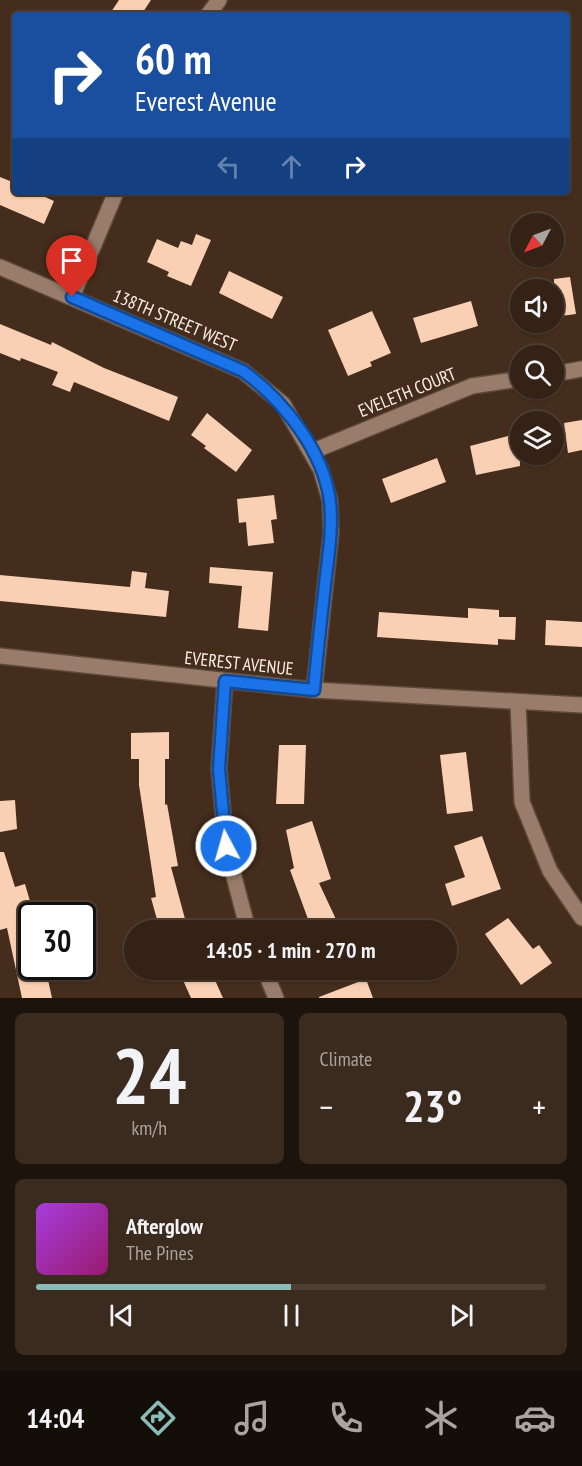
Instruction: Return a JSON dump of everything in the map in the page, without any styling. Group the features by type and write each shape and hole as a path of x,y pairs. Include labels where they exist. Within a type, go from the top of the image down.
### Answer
{"street":[{"path":"72,297 115,195"},
{"name":"138TH STREET WEST","path":"0,267 243,371 283,405 321,470 330,501 331,533 314,690"},
{"path":"564,372 582,369"},
{"name":"EVELETH COURT","path":"311,452 472,386 510,380"},
{"name":"EVEREST AVENUE","path":"0,656 314,690 582,705"},
{"path":"225,681 219,769 226,846 245,920"},
{"path":"518,702 522,802 550,871 582,918"},
{"path":"269,980 276,998"}],"building":[{"path":"119,0 151,0 143,12 111,12"},
{"path":"0,177 12,182 12,195 41,195 54,201 44,224 0,205"},
{"path":"196,234 211,240 191,286 167,276 169,272 147,262 157,239 178,248 181,241 192,245"},
{"path":"229,271 283,297 272,319 219,293"},
{"path":"570,277 576,314 564,316 564,279 554,279"},
{"path":"471,301 478,326 421,343 413,318"},
{"path":"372,311 391,353 370,362 372,366 348,376 328,330"},
{"path":"0,324 51,345 52,342 104,368 178,397 169,421 74,382 70,392 52,385 58,372 0,353"},
{"path":"207,413 252,450 236,472 191,435"},
{"path":"582,420 582,450 568,453 564,423"},
{"path":"510,436 510,465 520,466 476,475 470,446"},
{"path":"437,458 446,482 391,503 382,479"},
{"path":"274,495 277,519 271,520 274,543 248,546 246,522 239,523 237,499"},
{"path":"210,567 273,572 268,631 238,628 242,586 209,583"},
{"path":"132,571 147,573 145,588 169,591 166,617 0,601 0,575 130,587"},
{"path":"468,608 499,610 499,617 516,617 515,640 498,639 498,645 377,637 379,612 468,618"},
{"path":"546,620 582,622 582,647 545,645"},
{"path":"169,732 169,759 165,759 165,805 167,804 178,866 171,867 185,920 157,920 151,898 156,897 139,785 139,759 131,759 131,733"},
{"path":"279,745 306,745 304,804 276,804"},
{"path":"466,752 473,811 447,814 440,755"},
{"path":"15,800 17,829 0,832 0,801"},
{"path":"312,821 331,879 319,883 336,920 308,920 290,870 294,868 286,830"},
{"path":"482,836 501,889 452,906 445,884 465,877 454,846"},
{"path":"0,852 4,852 15,887 25,884 30,902 18,902 18,979 7,928 0,930"},
{"path":"508,918 533,949 539,945 552,963 521,985 485,934"},
{"path":"18,980 48,980 52,998 22,998"},
{"path":"183,980 215,980 223,998 191,998"},
{"path":"366,980 373,998 319,998"}],"route":[{"path":"72,297 243,371 268,390 295,421 321,470 330,501 331,533 314,690 225,681 219,769 226,846"}]}
